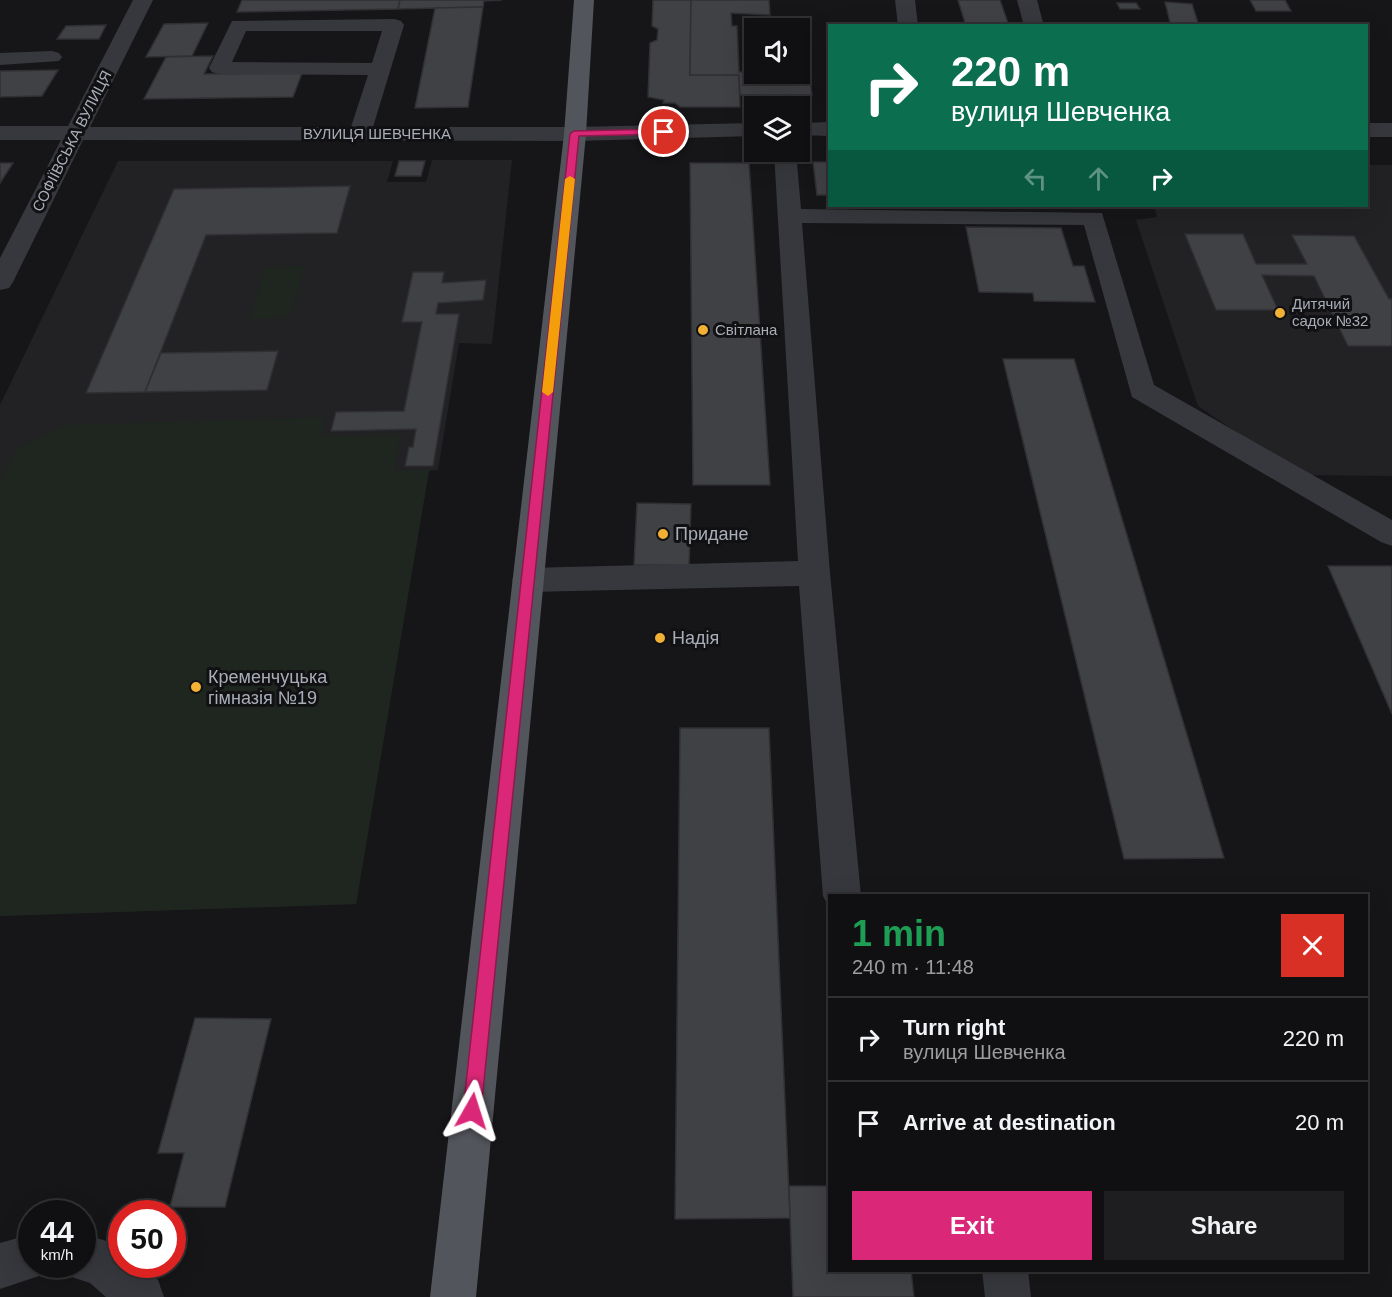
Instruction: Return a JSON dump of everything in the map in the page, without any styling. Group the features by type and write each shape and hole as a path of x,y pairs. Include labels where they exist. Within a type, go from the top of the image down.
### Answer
{"main road":[{"path":"453,1297 574,134 584,0"}],"street":[{"name":"СОФІЇВСЬКА ВУЛИЦЯ","path":"1,278 143,0"},
{"path":"905,0 908,24"},
{"path":"1027,0 1033,24"},
{"path":"360,134 394,25 239,26 219,69 380,69"},
{"path":"0,59 52,57"},
{"path":"810,129 828,129"},
{"name":"ВУЛИЦЯ ШЕВЧЕНКА","path":"0,133 574,134 744,130"},
{"path":"1368,130 1392,130"},
{"path":"786,162 814,573 842,894"},
{"path":"790,216 1095,218 1143,390 1392,534"},
{"path":"528,580 814,573"},
{"path":"0,1266 18,1261"},
{"path":"96,1261 101,1262 141,1297"},
{"path":"1005,1272 1008,1297"}],"shaded area":[{"name":"Кременчуцька гімназія №19","path":"432,160 512,160 492,344 459,343 438,470 429,471 356,904 0,916 0,405 118,161 393,161 387,182 426,182"},
{"name":"Дитячий садок №32","path":"1368,165 1392,165 1392,476 1299,475 1198,406 1136,220 1157,217 1154,207 1368,207"},
{"path":"305,266 290,317 250,319 265,267"},
{"name":"Кременчуцька гімназія №19","path":"325,417 322,436 400,435 394,471 429,470 356,904 0,916 0,482 13,455 24,444 66,425"}],"building":[{"path":"242,0 400,0 398,9 237,12"},
{"path":"400,0 502,0 484,1 483,7 398,9"},
{"path":"653,0 691,0 690,75 739,75 740,107 680,107 675,103 663,103 664,100 648,97 650,43 657,40 658,29 652,26"},
{"path":"691,0 769,0 770,15 731,13 732,26 737,26 739,72 744,72 744,84 810,84 810,80 812,95 740,95 739,75 690,75"},
{"path":"958,0 1000,0 1008,24 965,24"},
{"path":"1250,0 1285,0 1291,11 1256,11"},
{"path":"1165,2 1192,4 1198,24 1170,24"},
{"path":"1117,3 1136,3 1140,9 1120,9"},
{"path":"483,7 468,107 415,108 435,8"},
{"path":"208,23 192,56 146,57 164,24"},
{"path":"106,25 99,39 57,39 66,26"},
{"path":"213,56 204,74 302,73 293,97 144,99 166,57"},
{"path":"58,70 42,96 0,97 0,71"},
{"path":"399,161 425,161 421,176 395,176"},
{"path":"813,162 828,162 828,195 817,195"},
{"path":"0,163 13,163 0,183"},
{"path":"690,163 749,163 770,485 693,485"},
{"path":"350,186 337,233 206,235 145,392 86,393 174,189"},
{"path":"966,227 1061,228 1073,266 1084,266 1095,302 1034,301 1033,293 979,292"},
{"path":"1185,234 1243,234 1256,264 1307,264 1292,235 1354,236 1389,299 1392,299 1392,346 1348,346 1314,276 1262,275 1278,310 1216,310"},
{"path":"413,272 444,272 442,283 486,280 483,300 438,303 436,314 459,314 433,466 405,466 409,447 413,447 416,429 331,431 336,412 404,411 422,322 402,322"},
{"path":"278,351 267,390 145,392 161,353"},
{"path":"1003,359 1074,359 1224,858 1124,859"},
{"name":"Придане","path":"637,503 691,504 689,565 634,565"},
{"path":"1328,566 1392,566 1392,714"},
{"path":"680,728 769,728 790,1218 675,1219"},
{"path":"195,1018 271,1019 225,1207 186,1207 186,1200 172,1200 184,1153 158,1153"},
{"path":"789,1186 828,1186 828,1272 911,1272 914,1297 793,1297"}],"slow traffic":[{"path":"548,392 570,179"}],"place":[{"name":"Дитячий садок №32","path":"1280,313"},
{"name":"Світлана","path":"703,330"},
{"name":"Придане","path":"663,534"},
{"name":"Надія","path":"660,638"},
{"name":"Кременчуцька гімназія №19","path":"196,687"}],"route":[{"path":"472,1111 574,134 664,132"}]}
